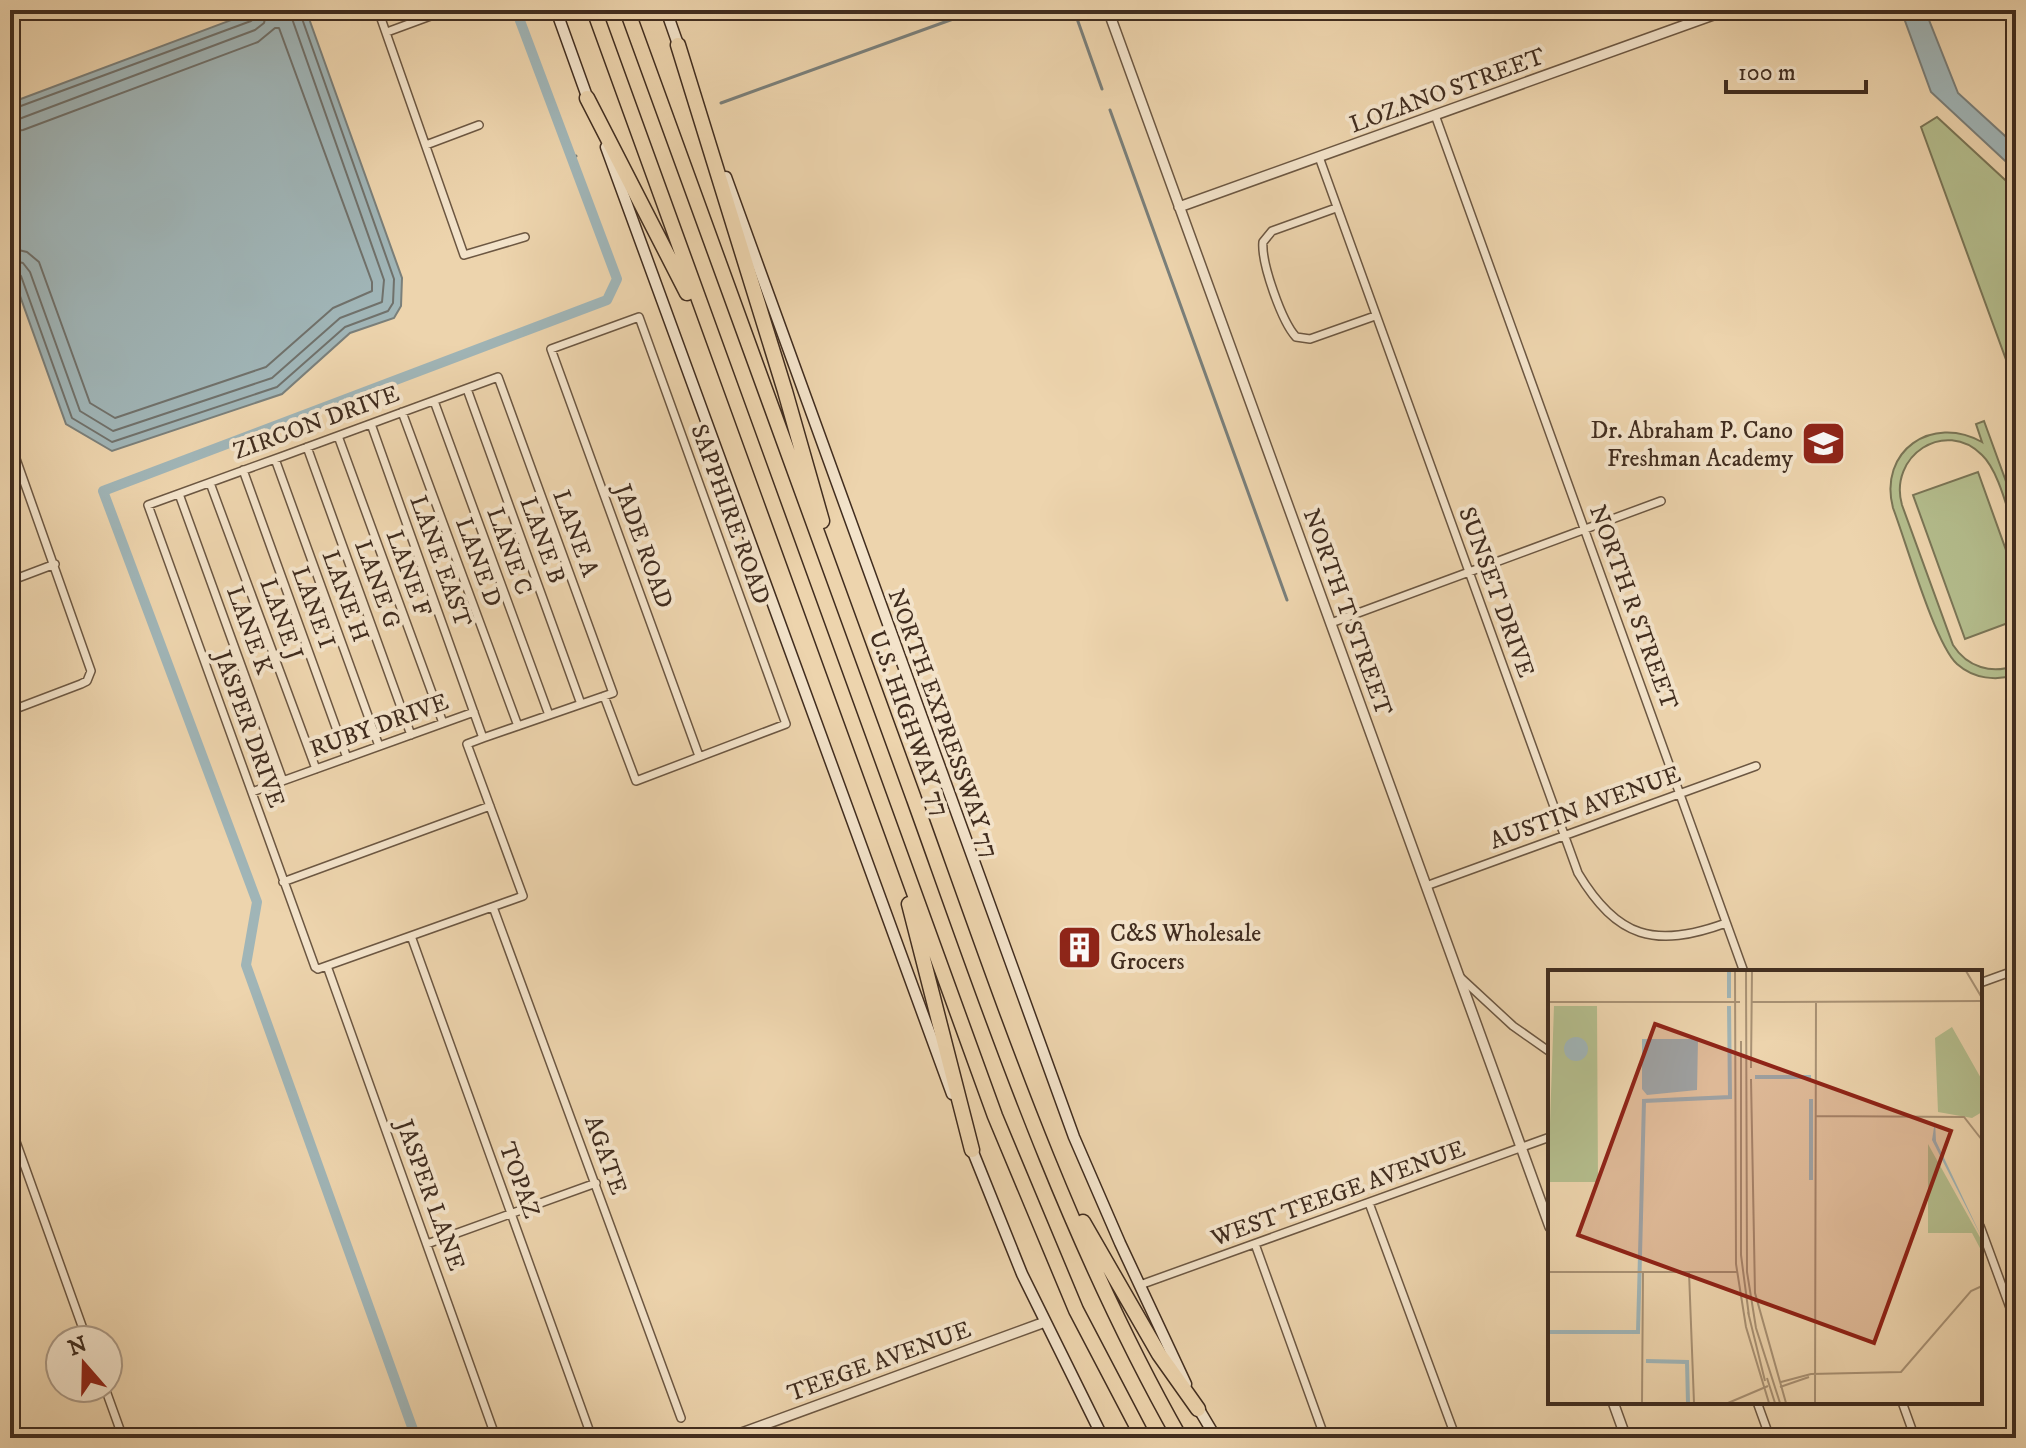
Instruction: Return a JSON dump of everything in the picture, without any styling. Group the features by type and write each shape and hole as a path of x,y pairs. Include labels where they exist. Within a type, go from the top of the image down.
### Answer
{"highway":[{"path":"594,10 995,1116 1076,1310 1143,1438"},
{"name":"U.S. HIGHWAY 77","path":"627,10 957,918 1054,1174 1107,1299 1180,1438"},
{"path":"678,45 785,391 855,637"},
{"path":"587,98 675,267 749,439"},
{"path":"861,746 912,914 972,1150"},
{"path":"1054,1174 1159,1354 1198,1409"}],"main road":[{"path":"556,10 972,1150 1005,1235 1103,1438"},
{"name":"NORTH EXPRESSWAY 77","path":"666,10 1074,1137 1198,1409 1216,1438"}],"street":[{"path":"378,10 464,255 525,237"},
{"name":"NORTH T STREET","path":"1108,10 1548,1221"},
{"name":"LOZANO STREET","path":"1179,207 1727,10"},
{"path":"387,32 444,11"},
{"name":"NORTH R STREET","path":"1435,115 1743,970"},
{"path":"426,145 479,125"},
{"name":"SUNSET DRIVE","path":"1319,157 1578,873 1592,897 1627,928 1649,935 1672,936 1693,934 1726,923"},
{"path":"1336,208 1272,231 1263,242 1264,259 1286,324 1296,337 1310,339 1375,316"},
{"name":"JADE ROAD","path":"639,317 551,349 699,756"},
{"name":"SAPPHIRE ROAD","path":"639,317 786,724 699,756"},
{"name":"ZIRCON DRIVE","path":"148,505 498,377"},
{"name":"LANE A","path":"498,377 613,693 604,696"},
{"name":"LANE B","path":"467,389 581,704"},
{"name":"LANE C","path":"434,401 549,715"},
{"name":"LANE D","path":"402,412 518,726"},
{"name":"LANE EAST","path":"371,424 483,738"},
{"name":"LANE F","path":"338,436 443,723"},
{"name":"LANE G","path":"307,447 411,735"},
{"path":"10,711 81,684 90,675 90,666 55,564 11,448"},
{"name":"LANE H","path":"275,459 379,746"},
{"name":"LANE I","path":"243,470 347,758"},
{"name":"LANE J","path":"210,483 316,769"},
{"name":"LANE K","path":"179,494 283,781"},
{"path":"1331,623 1661,501"},
{"name":"JASPER DRIVE","path":"148,505 315,967 327,966"},
{"path":"10,581 55,564"},
{"path":"327,966 523,896 467,744 604,696 636,781 699,756"},
{"name":"RUBY DRIVE","path":"252,792 474,712"},
{"name":"AUSTIN AVENUE","path":"1426,886 1756,766"},
{"path":"283,882 490,806"},
{"name":"AGATE","path":"493,907 681,1418"},
{"name":"TOPAZ","path":"411,936 592,1438"},
{"name":"JASPER LANE","path":"327,966 496,1438"},
{"path":"1982,982 2016,970"},
{"path":"1459,976 1513,1026 1548,1051"},
{"path":"10,1125 81,1324"},
{"name":"WEST TEEGE AVENUE","path":"1140,1285 1548,1138"},
{"path":"427,1244 596,1183"},
{"path":"1369,1203 1456,1438"},
{"path":"1982,1231 2016,1324"},
{"path":"1255,1244 1325,1438"},
{"name":"TEEGE AVENUE","path":"728,1438 758,1433 1045,1322"},
{"path":"111,1404 123,1438"},
{"path":"1614,1404 1626,1438"},
{"path":"1758,1404 1770,1438"},
{"path":"1903,1404 1915,1438"}],"green space":[{"path":"1937,117 2016,190 2016,387 1921,127"},
{"path":"1984,421 2016,509 2016,535 1993,471 1982,455 1967,445 1952,440 1923,448 1911,458 1903,471 1900,487 1902,505 1953,645 1965,659 1981,667 1998,669 2016,665 2016,675 2001,678 1971,673 1948,653 1922,591 1893,508 1890,488 1901,455 1913,443 1945,432 1963,434 1982,442 1976,424"},
{"path":"1978,472 2016,578 2016,620 1965,639 1913,495"}],"water":[{"path":"258,10 304,10 307,13 402,278 401,306 394,318 350,333 282,394 112,451 66,424 10,268 10,103"},
{"path":"1901,10 1925,10 1958,93 2016,146 2016,171 1931,92"}],"waterway":[{"path":"416,1438 246,965 257,902 103,491 607,300 617,279 516,10"},
{"path":"721,103 978,10"},
{"path":"1075,13 1102,89"},
{"path":"1110,110 1287,600"},
{"path":"571,158 576,156"}],"place":[{"name":"Dr. Abraham P. Cano Freshman Academy","path":"1824,444"},
{"name":"C&S Wholesale Grocers","path":"1079,947"}]}
